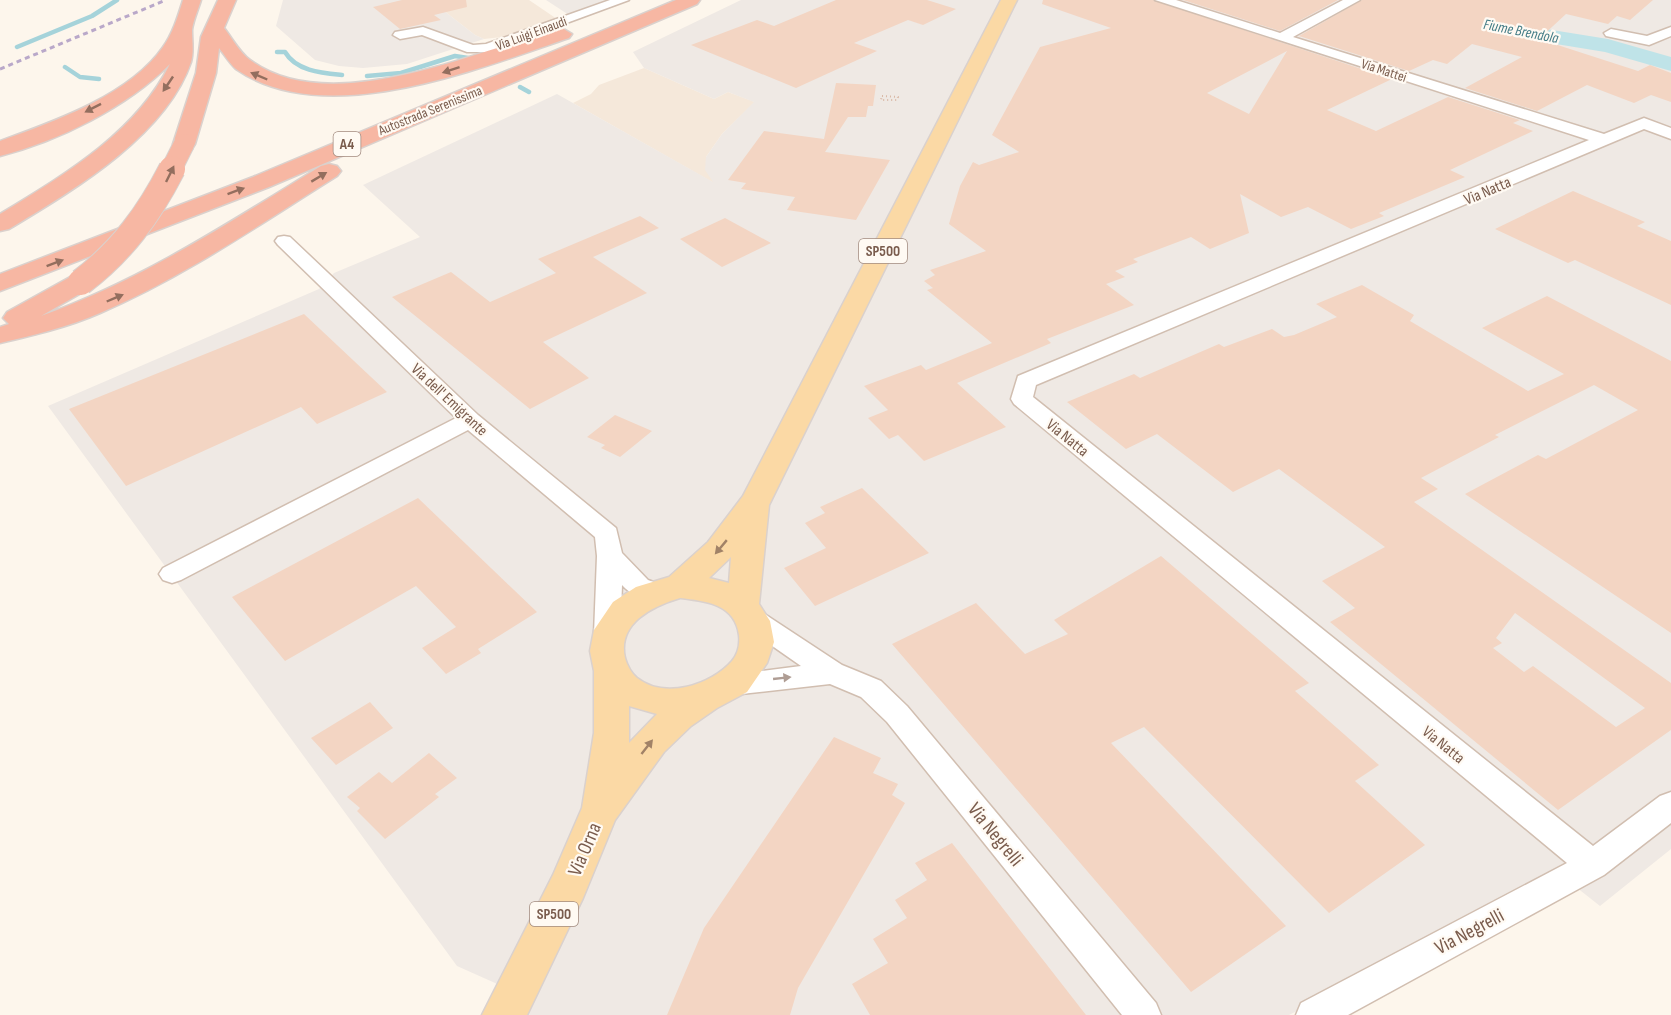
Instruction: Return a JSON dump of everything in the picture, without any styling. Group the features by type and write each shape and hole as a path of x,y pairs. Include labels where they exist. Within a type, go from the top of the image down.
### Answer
{"highway":[{"path":"10,321 102,268 133,235 169,178 184,144 206,73 211,37 227,0"},
{"name":"Autostrada Serenissima","path":"0,265 379,117 661,0"},
{"name":"Autostrada Serenissima","path":"0,283 261,182 453,103 627,13 692,0"},
{"path":"0,149 78,116 121,93 166,56 183,30 191,4"},
{"path":"215,29 230,56 249,72 262,78 296,86 354,88 422,79 627,13"},
{"path":"0,335 58,321 127,293 168,271 276,202 365,151 583,52 627,13"},
{"path":"0,224 68,182 136,126 180,65 184,44 183,30"}],"main road":[{"name":"SP500","path":"611,672 605,654 607,634 624,609 666,589 719,550 756,501 1009,0"},
{"name":"SP500","path":"718,691 747,669 756,653 759,636 748,612 747,548 756,501"},
{"path":"666,589 715,589 748,612"},
{"path":"611,672 627,688 649,699 676,702 718,691"},
{"name":"Via Orna","path":"600,811 612,733 611,672"},
{"name":"Via Orna","path":"504,1015 569,885 600,811 651,741 678,716 718,691"}],"street":[{"name":"Via Mattei","path":"1162,0 1606,140"},
{"path":"1282,37 1352,1"},
{"name":"Via Luigi Einaudi","path":"400,35 423,31 472,49 488,48 627,13"},
{"path":"1611,33 1649,41 1671,31"},
{"name":"Via Natta","path":"1593,865 1022,399 1026,381 1644,123 1671,134"},
{"name":"Via dell' Emigrante","path":"284,241 470,420 607,534 610,556 607,634"},
{"path":"171,574 470,420"},
{"name":"Via dell' Emigrante","path":"610,556 639,587 666,589"},
{"name":"Via Negrelli","path":"748,612 832,673 871,689 897,714 1144,1015"},
{"name":"Via Negrelli","path":"718,691 832,673"},
{"path":"1593,865 1671,805"},
{"name":"Via Negrelli","path":"1313,1015 1593,865"}],"path":[{"path":"882,96 898,97 897,100 889,100 881,100 882,96"}],"shaded area":[{"path":"283,0 430,0 475,35 484,39 407,64 363,68 339,66 315,60 276,26"},
{"path":"430,0 529,0 557,19 502,37 484,39 475,35"},
{"path":"546,0 613,0 569,15"},
{"path":"741,0 1671,0 1671,849 1600,906 1562,876 1289,1015 490,1015 504,987 457,966 48,406 319,289 334,273 420,237 363,185 557,94 713,182 705,170 706,157 722,134 754,102 728,92 714,99 644,68 633,52"},
{"path":"644,68 714,99 728,92 755,102 722,134 706,157 714,183 573,103 591,94 599,85"}],"building":[{"path":"402,0 466,0 467,7 434,15 441,20 400,29 373,7"},
{"path":"836,0 927,0 956,9 923,25 908,20 854,43 877,51 796,88 691,45 757,20 774,26"},
{"path":"1043,0 1153,0 1392,79 1327,110 1376,131 1448,97 1520,120 1513,123 1533,131 1450,170 1465,177 1379,213 1384,216 1351,229 1308,207 1281,217 1240,194 1249,233 1210,249 1191,237 1133,259 1138,262 1115,271 1125,277 1106,284 1134,305 1047,339 1051,343 957,383 1006,427 924,461 898,435 889,439 868,418 888,410 864,386 921,365 926,370 992,343 927,290 933,288 924,281 935,275 930,270 986,251 949,224 960,186 973,162 979,165 1019,152 992,135 1040,47 1111,28 1042,4","holes":["1287,51 1249,114 1207,93"]},
{"path":"1183,0 1338,0 1280,31"},
{"path":"1362,0 1653,0 1630,20 1617,16 1608,24 1566,14 1539,39 1638,71 1650,65 1671,73 1671,102 1651,95 1634,103 1587,85 1537,111 1465,88 1522,57 1472,44 1447,64 1433,60 1409,71 1299,36"},
{"path":"836,83 876,85 873,106 868,106 866,117 848,117 825,152 890,160 856,220 787,210 795,197 741,189 746,183 728,180 764,131 824,139"},
{"path":"1573,191 1645,222 1637,226 1671,241 1671,305 1575,260 1568,263 1495,229"},
{"path":"640,216 659,228 593,257 647,293 543,342 589,378 530,409 392,297 451,272 490,302 556,273 538,259"},
{"path":"725,218 771,243 722,267 680,239"},
{"path":"1362,285 1414,315 1410,321 1528,391 1564,374 1482,328 1547,296 1671,361 1671,633 1465,494 1538,455 1546,459 1638,410 1594,385 1495,435 1499,437 1421,478 1438,489 1414,502 1671,683 1671,730 1558,810 1330,622 1355,608 1322,581 1385,547 1279,469 1233,492 1157,434 1126,449 1067,402 1134,374 1140,378 1219,344 1224,347 1272,329 1284,337 1294,335 1337,317 1316,304","holes":["1515,613 1645,708 1616,727 1533,666 1524,672 1493,648 1502,643 1496,638"]},
{"path":"304,314 387,392 317,424 301,407 126,486 69,409"},
{"path":"615,415 652,431 620,457 601,448 605,445 587,437"},
{"path":"862,488 929,553 815,606 784,568 826,548 805,523 825,513 820,507"},
{"path":"418,498 537,612 478,649 481,653 446,674 422,648 456,627 416,586 285,661 232,597"},
{"path":"1161,556 1309,683 1295,691 1379,765 1355,781 1425,845 1329,913 1144,727 1111,743 1286,926 1191,992 892,644 976,603 1025,654 1068,634 1054,620"},
{"path":"370,702 393,728 336,765 311,738"},
{"path":"834,737 881,758 873,773 898,784 892,795 905,803 798,988 790,1015 667,1015 704,928"},
{"path":"429,753 457,778 435,794 439,797 385,839 357,811 360,808 347,797 379,772 392,783"},
{"path":"952,843 1086,1015 870,1015 852,984 888,963 873,939 907,918 895,900 927,880 915,863"}],"waterway":[{"path":"17,47 92,16 117,0"},
{"name":"Fiume Brendola","path":"1490,27 1608,46 1671,64"},
{"path":"277,52 285,52 296,63 310,70 342,75"},
{"path":"367,76 401,73 455,56 468,58"},
{"path":"65,67 80,77 99,79"},
{"path":"520,87 529,92"}],"railway":[{"path":"0,69 166,0"}]}
